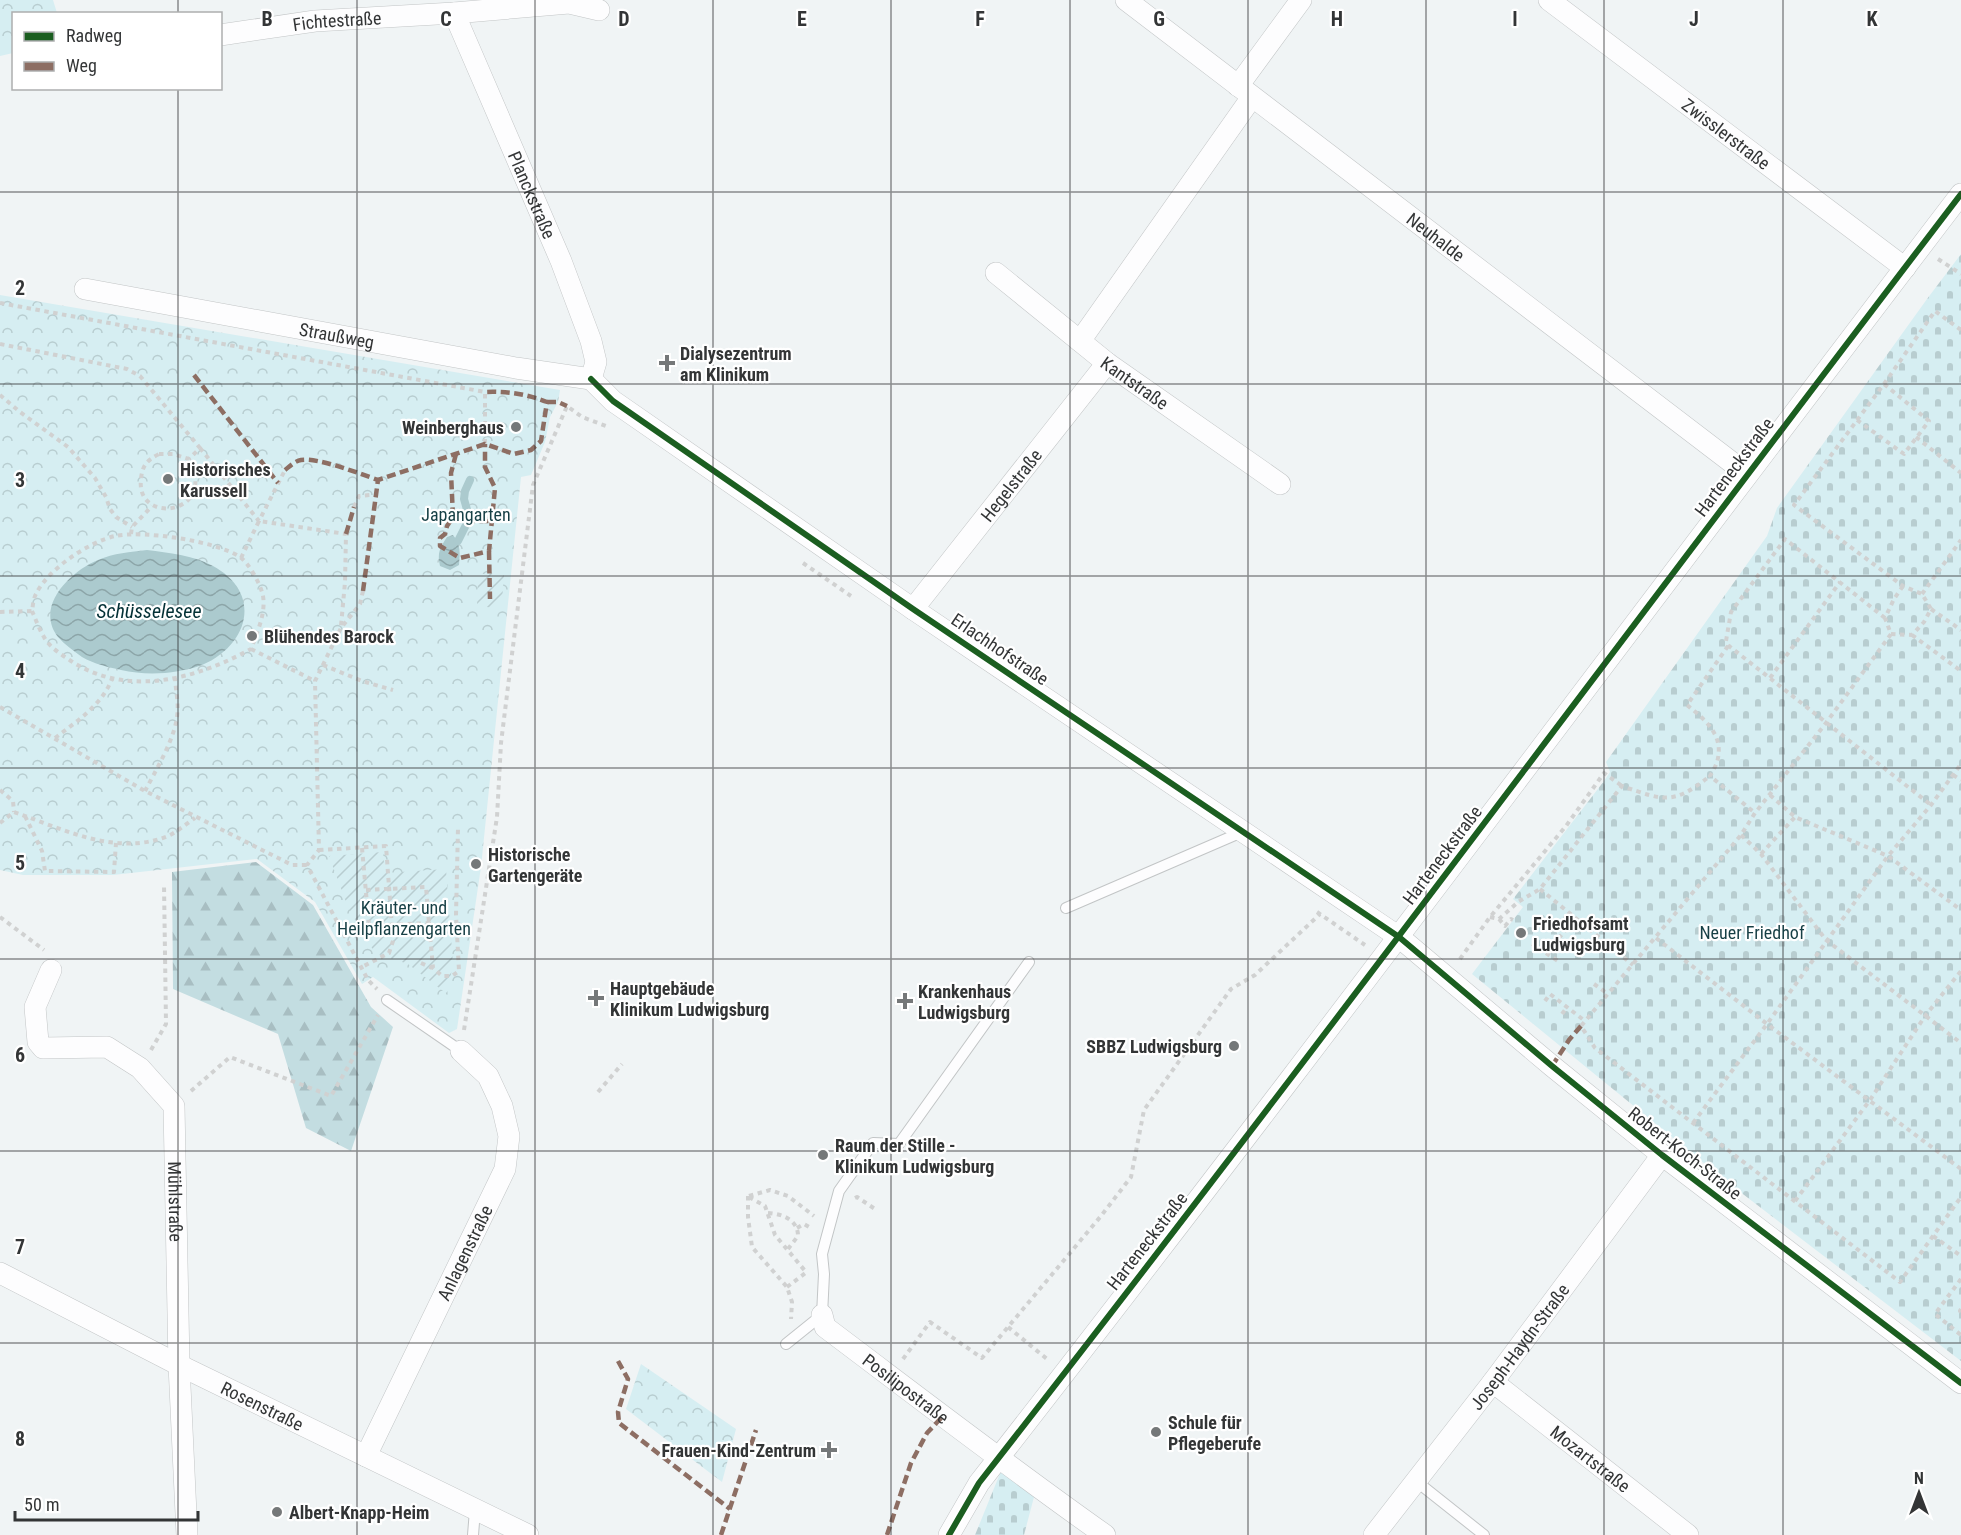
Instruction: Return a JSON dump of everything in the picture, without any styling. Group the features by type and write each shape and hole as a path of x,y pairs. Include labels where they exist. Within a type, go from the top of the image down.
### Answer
{"street":[{"name":"Neuhalde","path":"1126,0 1747,474"},
{"path":"1080,341 1245,92 1301,0"},
{"name":"Zwisslerstraße","path":"1549,0 1905,268"},
{"name":"Fichtestraße","path":"222,35 315,21 454,13 569,3 599,10"},
{"name":"Planckstraße","path":"454,13 561,261 591,341 596,362 591,379"},
{"name":"Harteneckstraße","path":"949,1535 979,1483 1399,937 1961,194"},
{"name":"Kantstraße","path":"996,273 1107,363 1280,484"},
{"name":"Straußweg","path":"86,289 516,368 591,379"},
{"name":"Hegelstraße","path":"913,609 1107,363"},
{"name":"Erlachhofstraße","path":"591,379 613,401 913,609 1399,937"},
{"name":"Robert-Koch-Straße","path":"1399,937 1662,1155 1961,1383"},
{"path":"51,970 35,1006 38,1042 43,1048 107,1047 140,1068 174,1106"},
{"name":"Anlagenstraße","path":"366,1456 505,1168 509,1136 502,1106 488,1076 460,1051"},
{"name":"Mühlstraße","path":"174,1106 179,1365 187,1535"},
{"name":"Joseph-Haydn-Straße","path":"1374,1535 1493,1382 1662,1155"},
{"name":"Rosenstraße","path":"0,1273 179,1365 528,1535"},
{"name":"Posilipostraße","path":"822,1315 825,1327 1042,1491 1105,1535"},
{"name":"Mozartstraße","path":"1493,1382 1688,1535"}],"lane":[{"path":"1066,908 1243,831"},
{"path":"786,1344 822,1315 824,1274 822,1254 839,1191 873,1143 899,1144 1029,962"},
{"path":"387,1000 460,1051"},
{"path":"1416,1481 1484,1535"},
{"path":"473,1535 475,1510"}],"path":[{"path":"0,303 485,392 485,444"},
{"path":"1961,330 1935,311 1794,505 1903,586 1922,594 1931,609 1961,630"},
{"path":"0,344 127,369 141,376 259,521 346,534 341,628"},
{"path":"1857,420 1904,454 1929,421 1884,384"},
{"path":"0,395 68,447 95,477 116,517 132,527"},
{"path":"460,1051 497,817 501,743 533,485 567,406 582,417"},
{"path":"1916,437 1961,473"},
{"path":"189,459 200,448"},
{"path":"159,454 173,454 189,459 195,477 194,491 187,502 170,509 152,506 143,497 140,486 142,469 149,459 159,454"},
{"path":"241,558 285,470"},
{"path":"354,507 359,496 370,495"},
{"path":"131,534 132,527 152,506"},
{"path":"131,534 180,539 210,546 241,558 255,576 263,596 259,626 251,649 227,662 203,671 175,679 139,681 112,679 80,667 56,651 44,638 32,611 35,595 46,578 89,547 113,537 131,534"},
{"path":"1891,634 1885,618 1785,539 1731,612 1726,641 1729,646 1931,805"},
{"path":"1922,594 1961,540"},
{"path":"1770,678 1840,582"},
{"path":"1885,618 1903,586"},
{"path":"307,865 319,850 315,681 341,628 360,604 363,591"},
{"path":"1912,635 1924,622 1931,609"},
{"path":"0,612 32,611"},
{"path":"1891,634 1912,635 1961,671"},
{"path":"1891,634 1827,723 1755,813 1741,835 1581,1026 1596,1048 1900,1282 1961,1197"},
{"path":"1513,920 1511,919 1504,926 1499,920 1490,917 1566,826 1604,773 1622,786 1666,799 1691,791 1710,776 1718,758 1718,740 1712,729 1687,705 1729,646"},
{"path":"251,649 315,681"},
{"path":"323,665 362,681 393,690"},
{"path":"54,738 91,710 108,691 112,679"},
{"path":"145,791 177,720 175,679"},
{"path":"0,707 196,818 292,865 307,865"},
{"path":"1693,1123 1888,856 1931,805 1961,764"},
{"path":"1953,775 1961,780"},
{"path":"1710,776 1755,813"},
{"path":"1499,920 1518,902 1540,889 1622,786"},
{"path":"0,790 13,801 14,812"},
{"path":"1770,795 1795,817 1888,856 1961,909"},
{"path":"14,812 68,833 116,843 140,843 168,836 196,818"},
{"path":"0,823 14,812"},
{"path":"25,815 42,851 45,872 114,872 116,843"},
{"path":"1761,854 1795,817"},
{"path":"421,963 433,968 441,976 452,976 459,971 456,915 458,828"},
{"path":"1741,835 1761,854 1827,940 1961,1043"},
{"path":"319,850 386,846 393,941 389,953 362,967"},
{"path":"362,848 369,926 429,923"},
{"path":"174,1106 230,1058 331,1096 387,1000 368,980 307,865"},
{"path":"140,1068 166,1024 164,884"},
{"path":"366,890 426,886 433,968"},
{"path":"1540,889 1633,965"},
{"path":"890,1376 930,1322 982,1358 1131,1177 1144,1110 1231,989 1255,975 1320,914"},
{"path":"0,917 44,950 51,970"},
{"path":"1546,953 1576,918"},
{"path":"1656,938 1767,1024 1961,1168"},
{"path":"1532,944 1561,963"},
{"path":"1795,1201 1870,1100 1925,1016 1961,971"},
{"path":"1594,984 1608,994"},
{"path":"1545,1001 1550,994 1585,1022"},
{"path":"1562,1014 1567,1007"},
{"path":"598,1092 622,1064"},
{"path":"806,1272 775,1235 765,1206 748,1196 770,1190 788,1196 821,1221 857,1197 874,1209"},
{"path":"768,1213 789,1219 797,1228 800,1238 788,1249"},
{"path":"797,1228 807,1224 812,1233"},
{"path":"1933,1236 1961,1256"},
{"path":"1961,1279 1959,1286 1935,1314 1961,1335"},
{"path":"1008,1327 1064,1372"}],"green space":[{"path":"0,0 53,0 57,12 12,12 12,53 0,56"},
{"name":"Neuer Friedhof","path":"1961,254 1961,1361 1722,1178 1472,974 1523,907 1513,899 1604,781 1610,772 1606,762 1767,536 1777,508"},
{"name":"Blühendes Barock","path":"0,295 560,390 558,402 550,417 545,442 531,475 521,477 481,867 457,1029 449,1033 373,977 362,984 315,902 257,859 113,875 23,875 0,870"},
{"path":"478,574 504,574 502,602 496,608 477,606"},
{"name":"Kräuter- und Heilpflanzengarten","path":"383,852 385,873 446,869 453,964 447,994 408,964 375,953 349,910 329,856"},
{"path":"256,862 313,905 371,1007 393,1027 351,1151 306,1128 278,1034 173,989 172,872"},
{"path":"641,1364 736,1429 722,1482 626,1409"},
{"path":"1001,1471 1034,1497 1024,1535 975,1535"}],"water":[{"path":"453,535 459,546 459,565 450,570 440,566 439,554 447,537"},
{"name":"Schüsselesee","path":"147,550 181,555 205,562 229,577 239,590 244,604 244,618 231,645 218,656 202,665 182,670 162,673 131,672 82,657 58,637 52,625 50,613 53,602 67,581 88,565 104,558"}],"waterway":[{"path":"458,541 466,525 468,513 464,499 470,480"}],"marked path":[{"path":"194,375 278,483"},
{"path":"363,591 378,480 485,444 514,454 531,450 541,441 547,402 516,394 485,392"},
{"path":"547,402 558,402 567,406"},
{"path":"456,454 451,473 453,517 445,534 440,538 440,546 460,558 489,551 495,488 485,467 485,444"},
{"path":"285,470 297,461 308,460 378,480"},
{"path":"346,534 354,507"},
{"path":"453,517 467,521 492,521"},
{"path":"489,551 490,599"},
{"path":"1552,1066 1581,1026"},
{"path":"618,1361 628,1379 618,1412 619,1423 730,1509"},
{"path":"887,1535 911,1463 927,1433 944,1415"},
{"path":"721,1535 756,1430"}],"cycle path":[{"path":"949,1535 979,1483 1350,1001 1961,194"},
{"path":"591,379 613,401 913,609 1399,937 1662,1155 1961,1383"}],"place":[{"name":"Dialysezentrum am Klinikum","path":"667,363"},
{"name":"Weinberghaus","path":"516,427"},
{"name":"Historisches Karussell","path":"168,479"},
{"name":"Blühendes Barock","path":"252,636"},
{"name":"Historische Gartengeräte","path":"476,864"},
{"name":"Friedhofsamt Ludwigsburg","path":"1521,933"},
{"name":"Hauptgebäude Klinikum Ludwigsburg","path":"596,998"},
{"name":"Krankenhaus Ludwigsburg","path":"905,1001"},
{"name":"SBBZ Ludwigsburg","path":"1234,1046"},
{"name":"Raum der Stille - Klinikum Ludwigsburg","path":"823,1155"},
{"name":"Schule für Pflegeberufe","path":"1156,1432"},
{"name":"Frauen-Kind-Zentrum","path":"829,1450"},
{"name":"Albert-Knapp-Heim","path":"277,1512"}],"park label":[{"name":"Japangarten","path":"466,514"}]}
